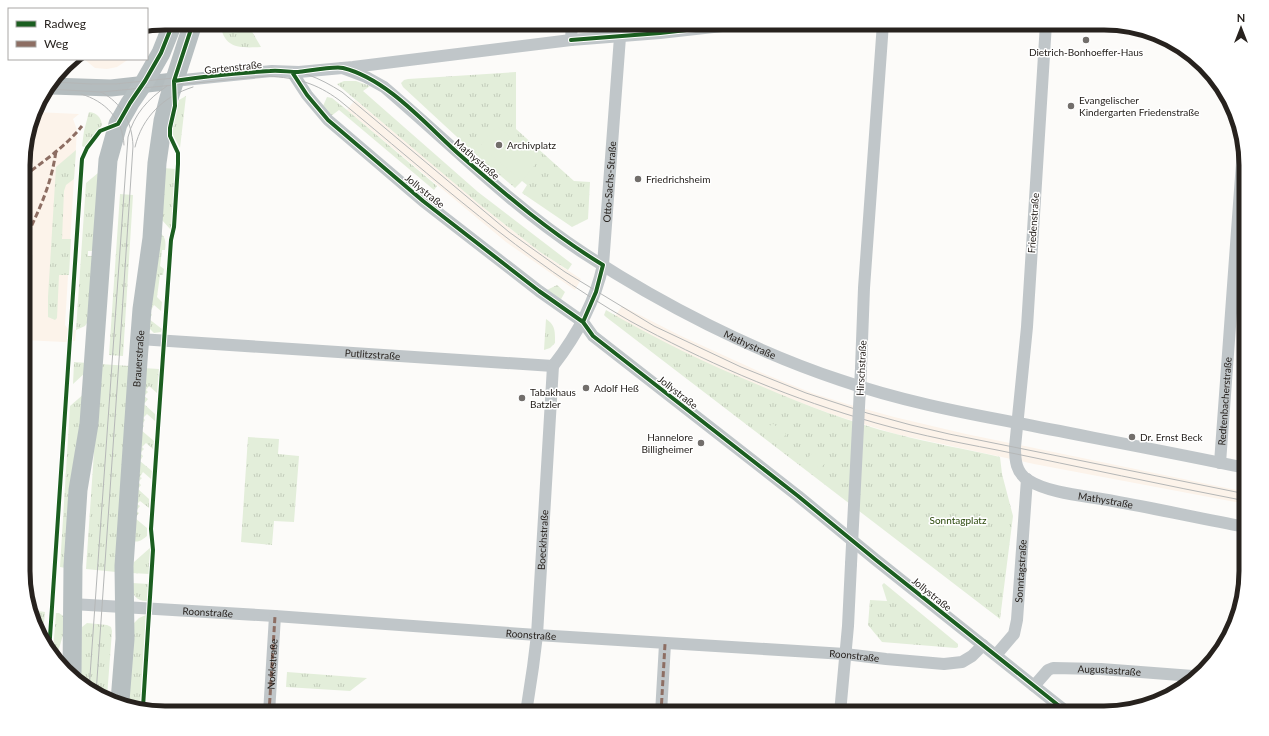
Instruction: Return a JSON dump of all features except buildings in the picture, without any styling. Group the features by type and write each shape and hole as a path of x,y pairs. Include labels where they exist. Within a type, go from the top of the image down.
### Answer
{"main road":[{"path":"72,668 73,566 78,490 89,424 108,160 118,124 166,43 170,30"},
{"name":"Brauerstraße","path":"120,698 125,639 124,566 139,339 151,244 158,152 163,121 174,81 192,30"}],"street":[{"path":"571,40 572,30"},
{"name":"Gartenstraße","path":"56,86 111,88 266,71 292,72 342,68 571,40 620,37 684,30"},
{"name":"Hirschstraße","path":"841,706 846,654 864,288 882,30"},
{"name":"Friedenstraße","path":"1017,423 1027,327 1046,30"},
{"name":"Otto-Sachs-Straße","path":"583,322 596,292 603,265 620,37"},
{"name":"Mathystraße","path":"342,68 366,77 384,87 518,204 583,253 649,293 748,343 839,380 908,400 1239,467"},
{"name":"Jollystraße","path":"292,72 307,95 328,120 423,201 539,292 583,322 593,336 798,496 1059,706"},
{"name":"Redtenbacherstraße","path":"1220,463 1239,204"},
{"path":"553,366 583,322"},
{"name":"Putlitzstraße","path":"139,339 553,366"},
{"name":"Boeckhstraße","path":"527,706 537,635 553,366"},
{"name":"Mathystraße","path":"1017,423 1015,454 1016,465 1021,474 1027,479 1047,489 1239,526"},
{"name":"Sonntagstraße","path":"996,655 1014,634 1017,620 1027,479"},
{"name":"Roonstraße","path":"72,604 275,616 666,644 846,654 944,664 962,662 972,656 983,645"},
{"name":"Nokkstraße","path":"269,706 275,616"},
{"path":"662,706 666,644"},
{"name":"Augustastraße","path":"1034,686 1048,670 1053,668 1101,669 1188,676"}],"shaded area":[{"path":"85,60 128,60 117,67 107,69 95,68"},
{"path":"355,100 424,156 479,204 540,252 581,279 575,290 506,242 347,110"},
{"path":"40,112 79,114 73,119 77,130 65,325 68,329 76,330 75,341 30,340 30,165 31,148"},
{"path":"622,306 679,335 767,375 812,393 847,404 966,434 1239,491 1239,503 1034,464 896,434 834,415 724,371 673,348 615,316"}],"green space":[{"path":"222,30 251,30 261,47 239,47 229,42"},
{"name":"Archivplatz","path":"516,72 516,129 574,181 590,182 588,219 572,227 522,193 527,185 522,181 515,188 483,161 403,87 401,83 408,79"},
{"path":"344,81 356,81 370,86 363,91 478,192 572,264 568,270 540,252 479,204 337,84"},
{"path":"186,96 180,148 173,135 172,129 179,100"},
{"path":"327,97 332,98 347,110 437,186 434,190 339,110 331,116 323,106"},
{"path":"89,112 98,116 102,125 86,148 82,146"},
{"path":"497,126 538,161 522,181 480,146"},
{"path":"76,150 74,179 66,185 64,191 62,239 71,239 69,275 59,275 57,318 55,320 48,317 48,297 56,167"},
{"path":"163,168 176,169 173,227 171,230 161,219"},
{"path":"98,173 94,251 88,251 88,256 94,256 89,320 85,326 76,330 86,183"},
{"path":"120,194 133,195 123,356 109,355"},
{"path":"160,233 165,240 165,250 162,250 160,266 164,269 163,275 160,275 157,297 162,302 161,311 154,305 150,312 152,315 149,319 162,329 161,332 154,333 148,327 147,323"},
{"path":"557,285 565,292 560,301 547,290"},
{"name":"Sonntagplatz","path":"606,310 701,360 741,378 845,419 896,434 1000,457 1002,474 1013,516 1000,619 606,317 604,315"},
{"path":"546,319 552,324 555,333 555,343 550,348 544,350"},
{"path":"74,362 87,363 86,372 73,384"},
{"path":"100,364 130,366 116,572 86,569"},
{"path":"143,368 159,369 157,393 149,386 146,390 148,392 144,396 148,399 144,404 155,414 155,421 147,414 143,418 145,420 142,424 144,426 141,430 154,441 153,449 146,443 142,447 144,449 140,453 143,456 140,461 152,471 151,479 143,472 140,477 142,478 138,482 141,485 138,489 149,499 149,508 140,501 137,504 140,506 136,511 139,513 135,518 147,528 147,536 141,540 133,541"},
{"path":"85,393 66,568 60,567 70,406"},
{"path":"772,423 786,434 781,441 767,430"},
{"path":"248,437 279,439 278,454 299,456 294,522 274,521 272,545 241,542"},
{"path":"813,452 826,462 820,469 807,459"},
{"path":"151,547 150,574 131,573 134,562"},
{"path":"132,583 149,584 147,601 140,600 135,596"},
{"path":"884,583 958,644 958,647 882,642 868,625 870,600 887,601 882,585"},
{"path":"36,611 45,612 44,623 40,622"},
{"path":"56,613 59,613 63,616 63,635 58,652 53,647"},
{"path":"146,615 140,703 128,700 134,623 139,618"},
{"path":"87,623 107,625 111,627 112,631 107,693 78,674 82,627"},
{"path":"287,672 367,678 350,691 286,687"}],"tram line":[{"path":"59,82 115,84 272,68 292,70 309,75 342,92 509,232 565,272 654,326 741,367 806,393 867,413 911,425 1239,493"},
{"path":"54,89 101,92 268,76 306,82 322,89 339,100 444,188 553,272 630,321 685,350 742,376 829,409 893,428 945,440 1239,500"},
{"path":"90,682 128,137 138,114 154,96 167,86"},
{"path":"135,147 143,126 156,109 173,96 193,87"},
{"path":"96,687 133,146 131,129 124,114 115,102 101,92"},
{"path":"81,94 98,101 111,112 120,127 124,145"}],"marked path":[{"path":"30,172 62,147 82,126"},
{"path":"30,228 48,187 56,151"},
{"path":"269,706 275,616"},
{"path":"661,706 665,644"}],"cycle path":[{"path":"50,641 82,159 87,148 100,131 118,124 161,53 170,30"},
{"path":"143,704 153,550 151,529 171,240 174,227 178,164 178,153 170,136 170,128 175,106 174,81 191,30"},
{"path":"571,40 687,30"},
{"path":"174,81 246,73 273,71 298,72 327,68 343,68 376,82 406,105 461,156 512,199 548,227 603,265 596,292 583,322"},
{"path":"292,72 307,95 328,120 423,201 539,291 583,322 593,336 798,496 1059,706"}],"place":[{"name":"Dietrich-Bonhoeffer-Haus","path":"1086,40"},
{"name":"Evangelischer Kindergarten Friedenstraße","path":"1071,106"},
{"name":"Archivplatz","path":"499,145"},
{"name":"Friedrichsheim","path":"638,179"},
{"name":"Adolf Heß","path":"586,388"},
{"name":"Tabakhaus Batzler","path":"522,398"},
{"name":"Dr. Ernst Beck","path":"1132,437"},
{"name":"Hannelore Billigheimer","path":"701,443"}]}
